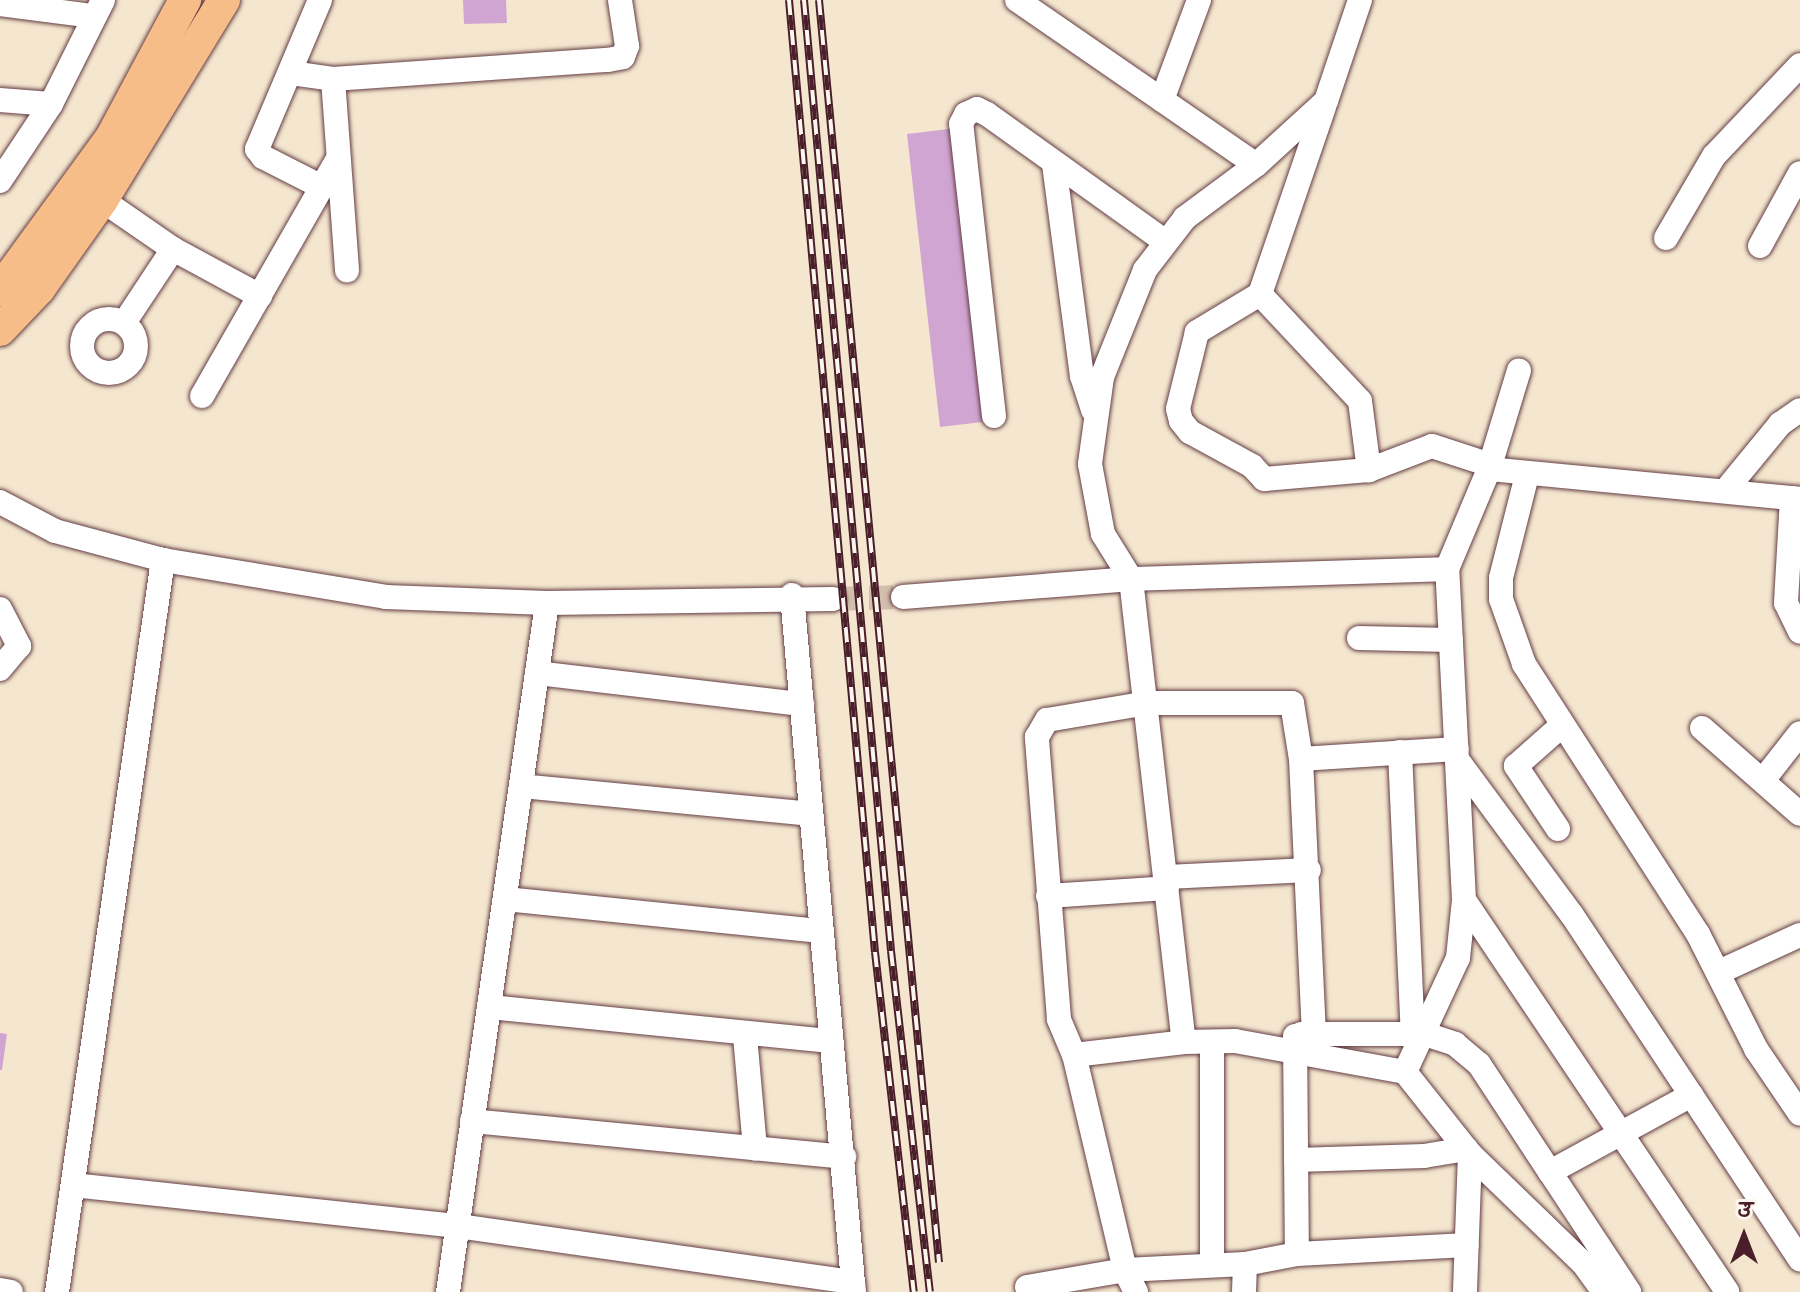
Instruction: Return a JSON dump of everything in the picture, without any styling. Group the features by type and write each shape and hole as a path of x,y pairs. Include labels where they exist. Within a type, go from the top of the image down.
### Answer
{"main road":[{"path":"0,290 111,138 185,0"},
{"path":"0,330 39,289 102,200 224,0"}],"street":[{"path":"320,0 257,149 263,157 322,187"},
{"path":"291,73 333,79 623,57 627,46 620,0"},
{"path":"1017,0 1256,165"},
{"path":"1162,100 1199,0"},
{"path":"1360,0 1260,294 1197,332 1178,409 1181,421 1190,432 1252,466 1264,479 1369,470 1432,446 1489,467 1527,475 1796,498 1786,603 1800,632"},
{"path":"0,4 98,8 51,104 0,181"},
{"path":"1666,238 1706,166 1800,65"},
{"path":"333,79 347,270"},
{"path":"0,100 51,104"},
{"path":"1094,412 1139,283 1163,240 1256,165 1326,101"},
{"path":"994,416 961,124 966,114 977,109 987,114 1163,240"},
{"path":"202,396 338,159"},
{"path":"1054,164 1082,376 1094,412 1095,502 1103,534 1131,579 1148,703 1184,1042"},
{"path":"1760,246 1800,173"},
{"path":"102,200 173,249 260,296"},
{"path":"124,323 173,249"},
{"path":"1260,294 1360,401 1369,470"},
{"path":"1405,1072 1419,1034 1458,958 1464,900 1457,833 1458,756 1447,569 1489,467 1519,370"},
{"path":"1725,491 1780,424 1800,410"},
{"path":"1527,475 1503,560 1501,599 1524,664 1561,726 1641,842 1719,972 1756,1049 1800,1114"},
{"path":"0,502 55,531 163,560 386,597 547,603 792,595 833,599"},
{"path":"57,1292 163,560"},
{"path":"903,597 1131,579 1447,569"},
{"path":"73,1185 458,1226 853,1287 844,1157 792,595"},
{"path":"448,1292 547,603"},
{"path":"0,609 19,646 0,669"},
{"path":"1359,638 1451,640"},
{"path":"537,673 802,704"},
{"path":"1131,1281 1074,1055 1059,1019 1048,896 1040,728 1047,720 1148,703 1285,699 1297,710 1309,870 1296,1160 1297,1254"},
{"path":"1558,829 1516,766 1561,726"},
{"path":"1702,728 1764,779 1800,814"},
{"path":"1764,779 1800,733"},
{"path":"1301,759 1400,752 1458,756"},
{"path":"1400,752 1419,1034"},
{"path":"1458,756 1572,915 1800,1259"},
{"path":"521,786 811,814"},
{"path":"1048,896 1309,870"},
{"path":"505,899 821,931"},
{"path":"1464,900 1727,1292"},
{"path":"1719,972 1800,935"},
{"path":"489,1007 745,1036 831,1041"},
{"path":"1074,1055 1184,1042 1419,1034 1469,1052 1629,1292"},
{"path":"745,1036 755,1149"},
{"path":"1302,1039 1405,1072 1468,1152 1583,1263 1604,1292"},
{"path":"1212,1264 1224,1042"},
{"path":"1550,1172 1624,1135 1691,1095"},
{"path":"472,1121 844,1157"},
{"path":"1296,1160 1468,1152"},
{"path":"1465,1292 1468,1152"},
{"path":"1027,1287 1131,1281 1212,1264 1245,1264 1297,1254 1467,1245"},
{"path":"1244,1292 1245,1264"},
{"path":"0,1290 11,1292"}],"building":[{"path":"463,0 506,0 507,23 464,24"},
{"path":"957,128 991,421 940,427 907,134"},
{"path":"0,1033 7,1034 2,1070 0,1070"}],"tunnel":[{"path":"833,599 903,597"}],"railway":[{"path":"789,0 875,952 914,1292"},
{"path":"804,0 891,951 930,1292"},
{"path":"819,0 939,1262"}]}
